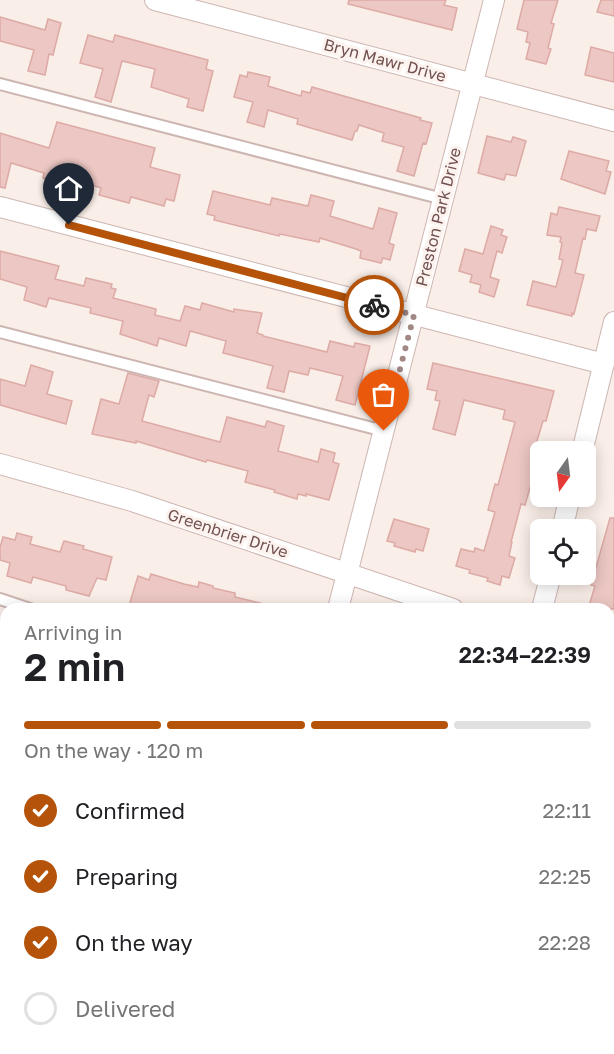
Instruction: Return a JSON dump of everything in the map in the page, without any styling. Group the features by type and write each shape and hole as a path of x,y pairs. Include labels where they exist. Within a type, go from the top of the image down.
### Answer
{"street":[{"name":"Bryn Mawr Drive","path":"155,0 614,121"},
{"name":"Preston Park Drive","path":"340,603 494,0"},
{"path":"0,207 604,364"},
{"path":"585,441 614,322"},
{"name":"Greenbrier Drive","path":"0,464 132,501 435,603"},
{"path":"544,603 548,585"}],"lane":[{"path":"0,84 443,199"},
{"path":"0,332 384,431"}],"building":[{"path":"349,0 446,0 444,5 457,8 452,30 348,4"},
{"path":"524,0 558,0 551,23 554,24 548,48 551,49 546,64 526,59 530,43 526,42 528,32 517,29"},
{"path":"601,0 614,0 614,16 597,12"},
{"path":"0,17 45,30 48,19 61,23 53,55 49,54 45,75 28,71 34,50 0,41"},
{"path":"88,35 113,42 115,35 208,60 206,69 213,71 203,111 187,107 189,99 151,87 155,69 122,61 111,102 95,97 103,69 80,63"},
{"path":"591,47 614,53 614,82 585,75"},
{"path":"248,72 270,77 268,86 301,96 302,91 310,93 312,87 432,123 426,144 423,143 414,176 397,171 404,147 382,141 384,133 359,125 352,140 297,124 298,119 268,110 264,127 247,122 253,102 234,97 240,75 247,77"},
{"path":"57,122 155,148 150,167 180,175 174,201 166,199 164,206 131,197 129,203 99,195 101,188 61,177 59,183 43,178 44,173 11,163 5,188 0,187 0,133 49,148"},
{"path":"487,136 511,142 513,137 526,141 516,176 506,174 504,180 478,173"},
{"path":"569,151 609,161 606,171 611,172 605,194 561,179"},
{"path":"213,191 270,205 272,198 308,206 311,195 334,201 330,216 373,229 379,208 397,213 389,243 394,245 390,260 383,258 381,263 360,258 361,251 320,238 319,242 280,234 279,236 214,220 215,216 207,214"},
{"path":"559,207 600,216 596,231 587,229 585,239 583,238 575,273 584,275 572,316 527,305 533,281 556,287 563,260 559,259 561,237 547,235 551,213 557,215"},
{"path":"491,226 503,230 501,235 507,237 502,253 497,251 490,277 499,280 494,297 479,292 481,285 470,282 472,275 459,271 465,249 483,254"},
{"path":"0,251 59,266 55,279 84,286 86,278 112,284 111,288 116,289 113,298 156,309 155,315 180,321 185,306 200,310 202,303 234,312 234,309 262,313 257,333 263,336 327,352 330,341 354,347 355,343 370,346 355,405 336,400 343,376 310,368 308,375 289,371 284,392 267,388 273,366 223,353 226,341 190,331 186,346 159,338 157,346 120,334 123,321 90,313 91,308 49,298 46,307 24,300 27,287 0,279"},
{"path":"433,363 554,391 546,421 543,421 537,441 530,441 530,488 525,505 521,504 511,542 509,556 515,558 509,578 502,576 500,585 487,581 488,578 469,573 470,570 456,566 461,549 474,552 475,548 484,551 495,512 488,510 495,484 498,485 515,422 503,419 505,410 464,400 455,435 433,429 440,401 435,400 437,391 427,389"},
{"path":"31,365 53,372 47,394 72,401 66,424 0,405 0,379 25,386"},
{"path":"128,373 159,381 154,397 149,395 142,421 220,442 227,417 265,427 267,421 284,426 278,451 318,462 321,449 335,453 333,462 339,464 329,500 306,494 306,496 298,494 297,499 245,482 248,471 207,460 206,462 136,441 136,443 92,434 101,399 119,404"},
{"path":"610,518 614,518 614,603 590,603 595,586 591,585 596,585 596,567"},
{"path":"394,519 429,529 423,551 416,549 415,552 394,546 395,543 387,541"},
{"path":"17,533 32,537 30,544 60,552 64,541 112,557 106,580 97,578 89,596 66,590 66,586 33,577 31,583 7,576 10,563 0,560 0,547 3,537 15,540"},
{"path":"151,574 198,587 199,582 235,593 235,597 260,603 130,603 138,576 149,580"}],"way so far":[{"path":"374,305 414,315 384,431"}],"route":[{"path":"69,225 374,305"}]}
